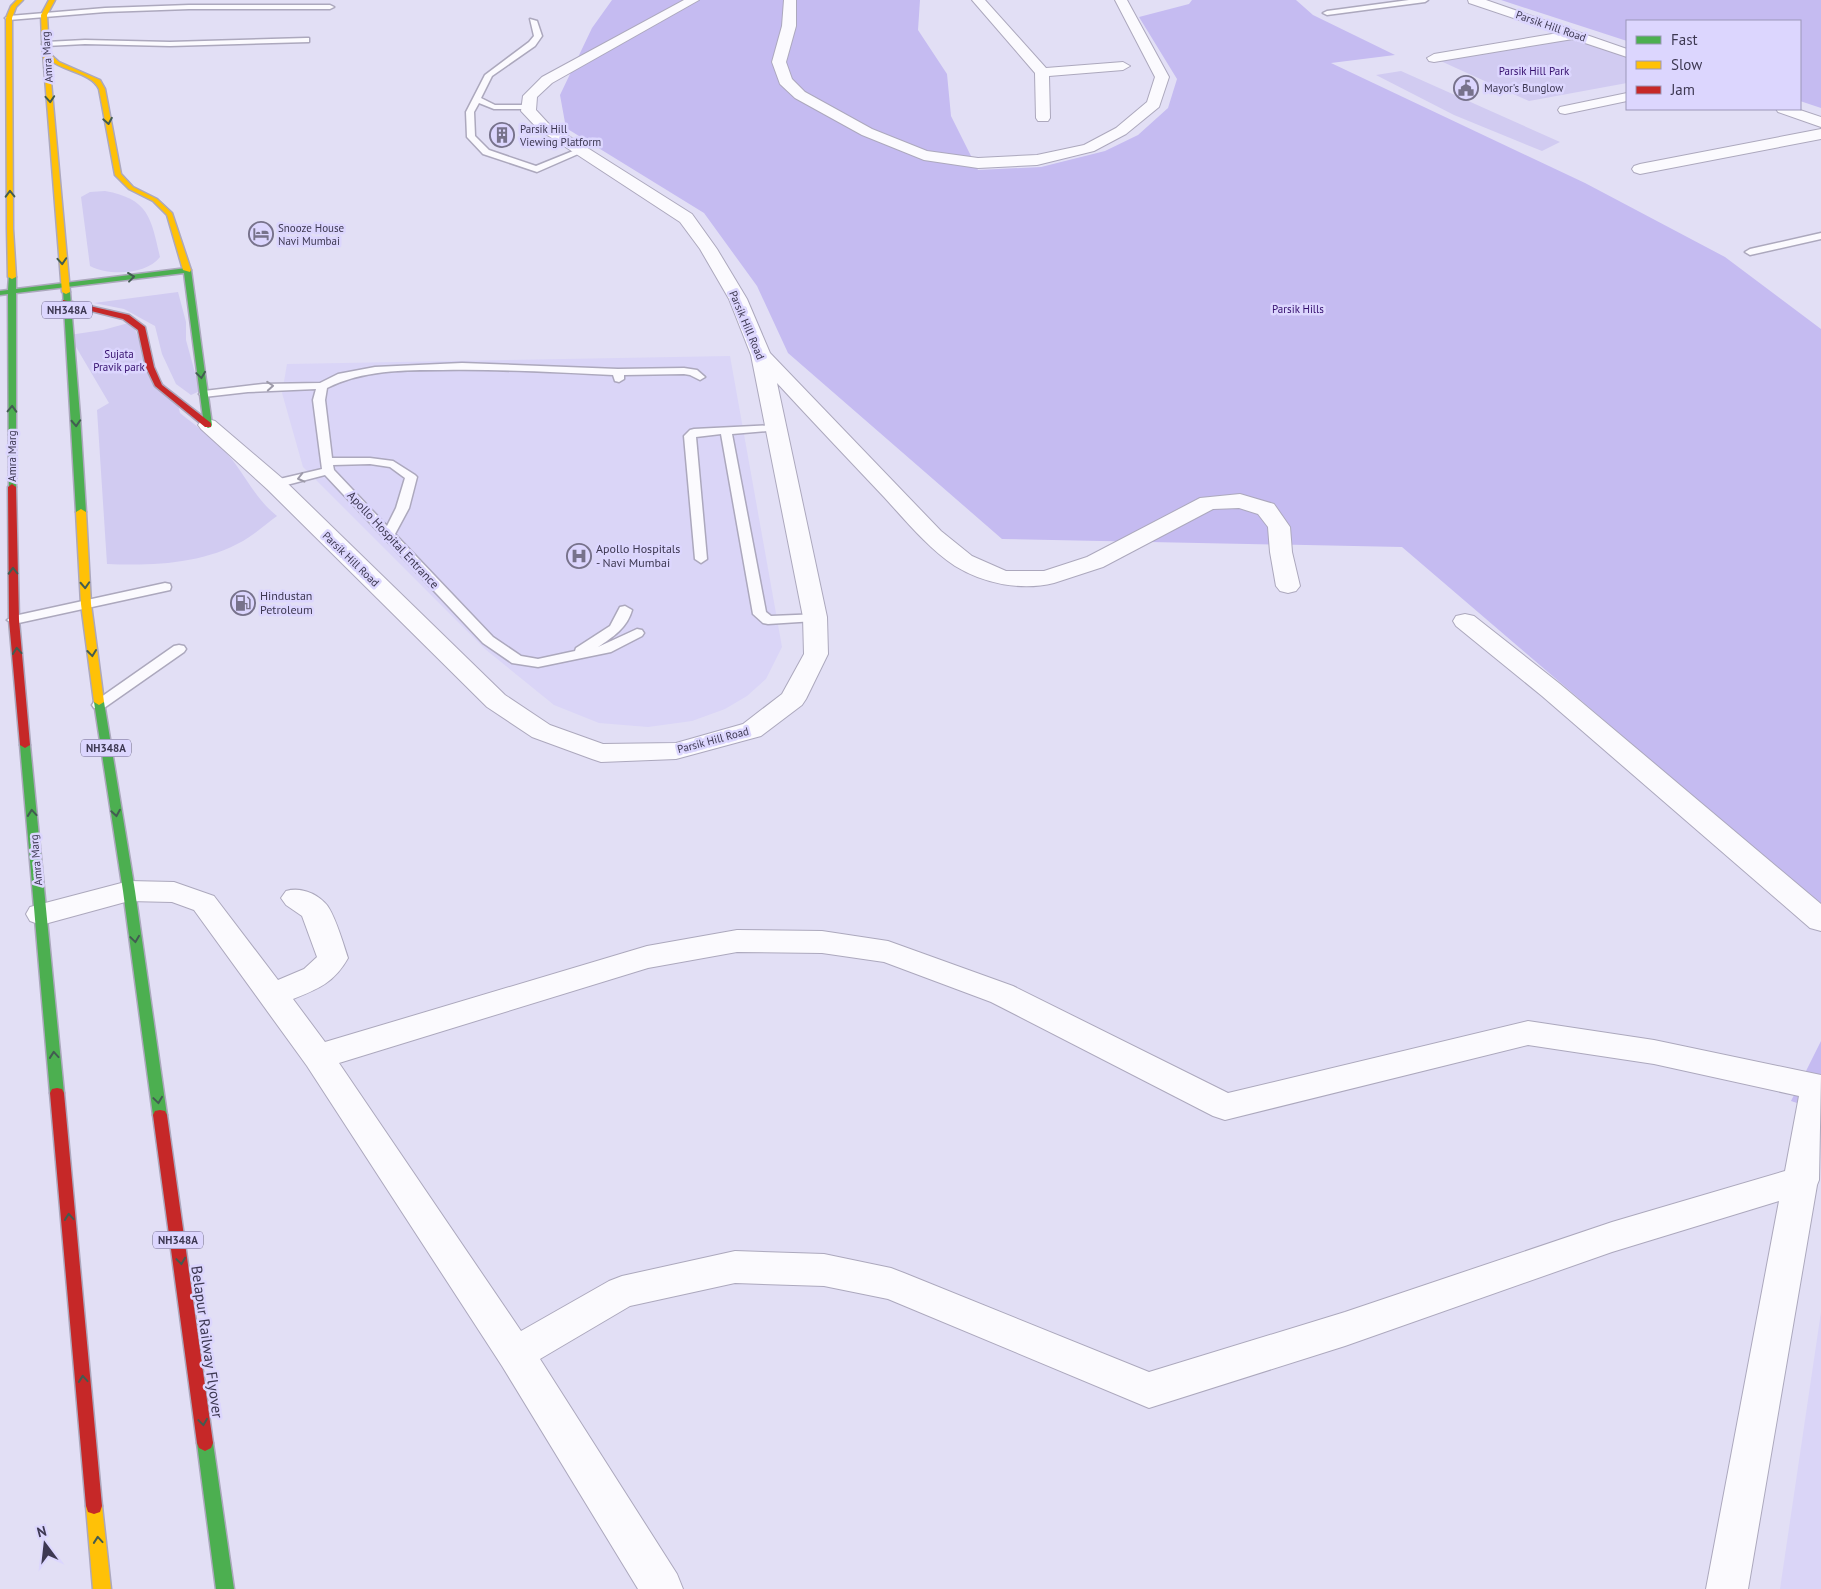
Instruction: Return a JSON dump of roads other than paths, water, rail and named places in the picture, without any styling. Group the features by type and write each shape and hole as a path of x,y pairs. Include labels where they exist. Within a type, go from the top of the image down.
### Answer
{"main road":[{"path":"9,18 14,6 20,0"},
{"name":"Amra Marg","path":"52,0 44,15 65,285 62,302 76,416 86,604 99,705 128,891"},
{"name":"Amra Marg","path":"9,18 10,229 13,291 17,308 11,437 14,620 41,914"},
{"path":"46,48 57,63 86,74 98,81 102,89 118,175 131,188 155,200 170,214 187,270 184,287 208,424"},
{"path":"0,237 10,229"},
{"path":"0,293 187,270"},
{"path":"62,302 95,298"},
{"path":"62,302 126,317 142,329 150,367 159,386 208,424"},
{"path":"0,310 17,308"},
{"path":"0,418 11,437"},
{"name":"Belapur Railway Flyover","path":"128,891 226,1589"},
{"path":"41,914 102,1589"}],"street":[{"path":"529,108 530,96 547,80 693,0"},
{"path":"790,0 789,26 779,62 785,81 800,95 867,132 924,155 978,163 1037,160 1089,148 1121,131 1154,104 1162,77 1121,0"},
{"path":"978,0 1042,72 1042,118"},
{"name":"Parsik Hill Road","path":"1474,0 1626,53"},
{"path":"1434,58 1576,34"},
{"path":"1042,72 1124,66"},
{"path":"1565,110 1626,97"},
{"name":"Parsik Hill Road","path":"208,424 275,484 496,701 541,731 601,753 676,751 752,730 793,700 816,654 815,617 761,355 738,300 708,248 686,218 543,126 528,111 529,108"},
{"path":"1786,110 1821,122"},
{"path":"1640,170 1821,134"},
{"path":"761,355 933,536 964,561 1002,578 1046,578 1095,562 1208,503 1240,501 1266,509 1279,528 1281,552 1288,586"},
{"path":"1465,621 1551,690 1821,920"},
{"path":"41,914 128,891 174,892 204,903 318,1057 515,1354 662,1589"},
{"path":"272,995 313,978 328,968 333,958 315,910 296,898"},
{"path":"318,1057 647,957 737,941 822,942 888,952 1002,994 1225,1107 1528,1034 1819,1076 1802,1180 1727,1589"},
{"path":"515,1354 622,1292 735,1267 824,1270 891,1284 1149,1390 1345,1329 1612,1237 1802,1180"}],"lane":[{"path":"1328,13 1425,0"},
{"path":"9,18 105,10 189,7 330,7"},
{"path":"533,21 538,36 532,44 490,75 470,112 471,137 486,152 537,169 581,150"},
{"path":"46,48 85,42 170,44 306,40"},
{"path":"477,99 494,107 529,108"},
{"path":"1750,252 1821,236"},
{"path":"204,394 238,388 322,386 327,382 347,375 372,370 405,367 516,368 618,375 684,371 693,372 700,377"},
{"path":"322,386 319,400 328,466"},
{"path":"701,559 690,436 694,432 776,428"},
{"path":"726,430 760,614 768,620 815,617"},
{"path":"275,484 328,466 370,461 393,464 411,477 406,500 397,523 388,535"},
{"name":"Apollo Hospital Entrance","path":"328,466 388,535 488,640 517,660 538,662 569,658 606,649 637,633"},
{"path":"14,620 165,587"},
{"path":"569,658 612,632 624,620 626,610"},
{"path":"99,705 179,649"}],"place":[{"name":"Mayor's Bunglow","path":"1466,88"},
{"name":"Parsik Hill Viewing Platform","path":"502,135"},
{"name":"Snooze House Navi Mumbai","path":"261,234"},
{"name":"Apollo Hospitals - Navi Mumbai","path":"579,556"},
{"name":"Hindustan Petroleum","path":"243,603"}],"park label":[{"name":"Parsik Hill Park","path":"1534,71"},
{"name":"Parsik Hills","path":"1298,309"},
{"name":"Sujata Pravik park","path":"119,360"}]}
